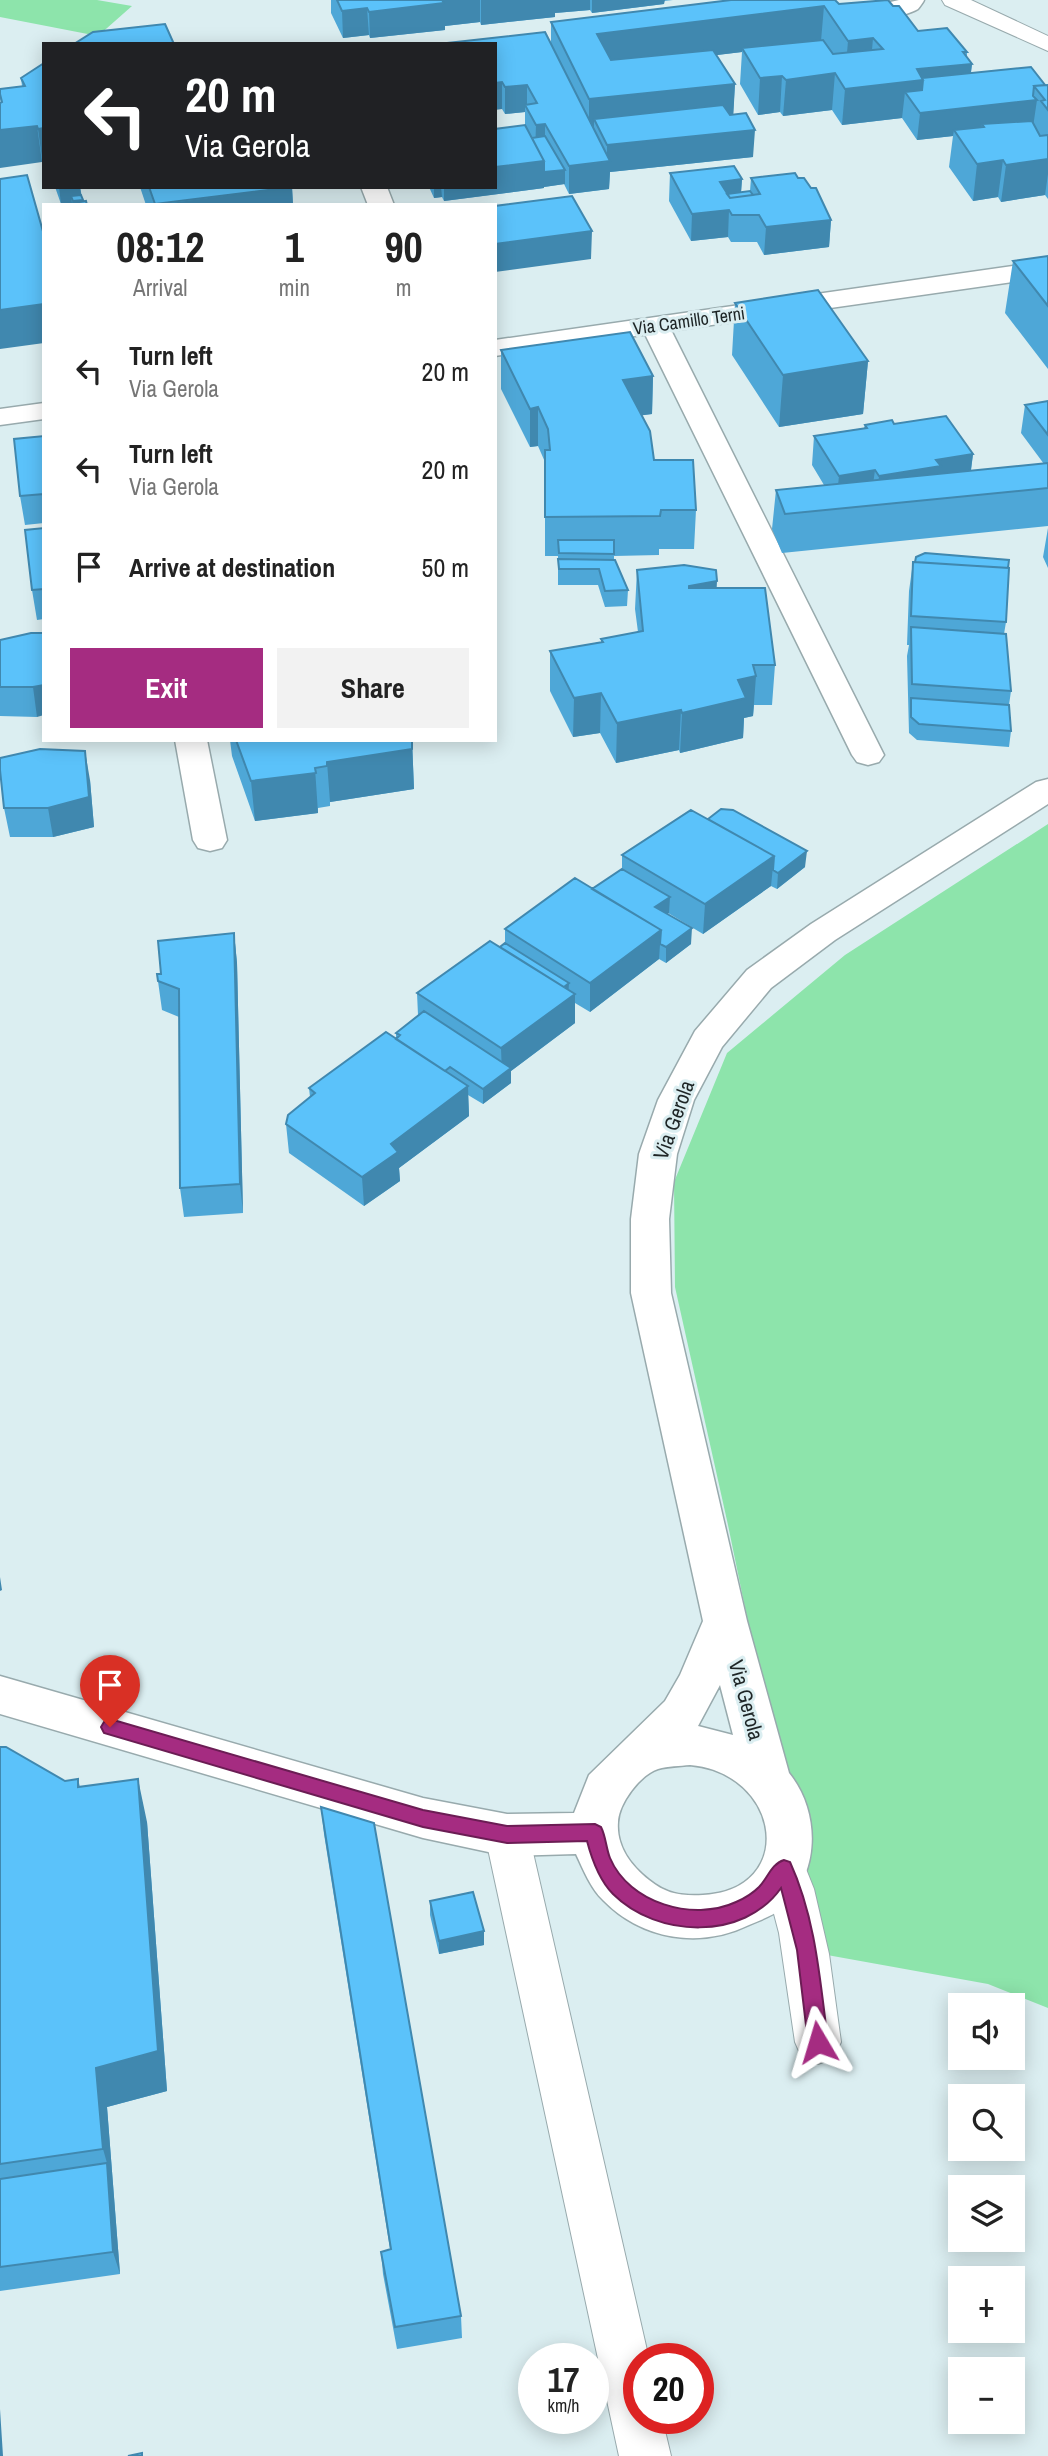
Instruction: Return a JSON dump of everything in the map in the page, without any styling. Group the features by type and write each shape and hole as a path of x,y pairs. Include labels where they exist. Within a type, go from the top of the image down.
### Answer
{"street":[{"path":"826,18 881,12 909,4 913,0"},
{"name":"Via Camillo Terni","path":"497,348 1048,269"},
{"path":"655,326 869,755"},
{"path":"0,417 42,411"},
{"path":"191,742 210,840"},
{"name":"Via Gerola","path":"768,1780 725,1621 652,1293 650,1219 658,1154 676,1100 708,1040 759,979 823,932 1048,789"},
{"name":"Via Gerola","path":"634,1759 661,1749 690,1745 719,1749 746,1762 768,1780 782,1800 790,1823 790,1846 784,1868 766,1893 741,1910 709,1918 675,1917 644,1907 619,1887 601,1861 595,1833 598,1804 612,1780 634,1759 681,1715 699,1683 725,1621"},
{"path":"0,1695 423,1818 507,1835 595,1833"}],"lane":[{"path":"953,0 1048,44"},
{"path":"507,1835 645,2456"},
{"path":"784,1868 796,1900 807,1950 818,2042"}],"green space":[{"path":"0,0 97,0 132,6 98,36 0,17"},
{"path":"1048,824 1048,2008 1025,1999 1025,1993 1010,1993 988,1984 816,1953 728,1525 675,1287 674,1182 727,1053 845,955"}],"building":[{"path":"337,0 442,0 444,3 369,12 367,8 342,11"},
{"path":"731,0 835,0 839,4 888,0 893,6 899,6 918,31 947,28 967,52 963,52 972,64 917,69 923,80 845,89 835,73 786,80 782,76 760,78 742,48 823,40 833,54 883,49 873,38 848,41 824,6 597,34 611,60 713,50 735,84 589,99 551,22"},
{"path":"165,24 173,42 77,42 93,32"},
{"path":"545,32 610,161 569,166 545,124 536,125 525,105 537,103 527,85 505,87 502,82 497,83 497,42 456,42"},
{"path":"42,64 42,128 38,129 37,126 0,130 0,89 25,86 21,78"},
{"path":"1031,67 1045,85 1034,86 1033,96 1037,100 920,113 905,92 922,90 922,78"},
{"path":"1048,85 1048,110 1041,101 1045,100 1034,86"},
{"path":"723,105 730,115 746,113 755,130 607,145 594,119"},
{"path":"1032,121 1040,136 1048,135 1048,159 1006,165 1003,160 977,164 954,130 984,127 982,124"},
{"path":"525,125 544,161 497,167 497,129"},
{"path":"545,136 565,170 544,172 544,161 532,138"},
{"path":"734,166 742,179 720,182 730,198 760,194 751,178 795,173 798,178 804,178 811,188 816,188 831,220 766,227 759,215 732,215 729,210 692,214 670,173"},
{"path":"27,175 42,228 42,304 0,310 0,179"},
{"path":"150,189 276,189 163,203 155,203"},
{"path":"750,191 753,195 730,198 727,194"},
{"path":"81,195 83,200 73,201 71,196"},
{"path":"572,196 592,231 497,244 497,206"},
{"path":"1048,256 1048,306 1013,261"},
{"path":"818,290 868,361 783,375 735,303"},
{"path":"630,332 653,376 623,380 650,431 654,460 693,460 696,510 661,510 660,516 545,517 545,450 550,450 548,429 538,407 530,409 501,350"},
{"path":"1048,401 1048,435 1025,405"},
{"path":"946,416 973,454 936,460 941,466 879,476 875,470 839,476 814,436 867,428 865,425 892,420 894,424"},
{"path":"42,436 42,494 20,496 14,439"},
{"path":"1048,463 1048,488 785,514 776,490"},
{"path":"42,528 42,589 32,590 25,530"},
{"path":"558,540 614,540 614,554 559,553"},
{"path":"925,553 1009,560 1008,568 915,562 916,557"},
{"path":"558,559 615,560 628,590 605,591 599,569 559,569"},
{"path":"913,562 1009,568 1006,622 911,616"},
{"path":"684,565 716,570 717,581 689,588 765,588 775,665 753,665 756,676 738,680 746,698 682,713 681,710 617,723 601,693 574,698 550,651 603,642 601,639 643,631 637,570"},
{"path":"911,627 1006,634 1011,691 912,684"},
{"path":"42,633 42,685 0,687 0,640"},
{"path":"911,698 1009,705 1011,731 919,724 911,717"},
{"path":"237,742 412,742 412,749 327,762 327,766 315,768 316,773 251,781"},
{"path":"40,749 85,751 89,797 48,808 4,808 0,758"},
{"path":"721,809 733,810 807,851 778,873 773,870 774,856 708,819"},
{"path":"691,810 774,856 705,904 622,855"},
{"path":"622,869 670,897 655,907 692,928 666,947 660,944 661,930 592,889"},
{"path":"575,878 661,930 590,983 505,929"},
{"path":"234,933 240,1184 180,1188 179,989 158,981 157,974 161,974 158,941"},
{"path":"490,941 575,994 501,1048 417,993"},
{"path":"505,943 569,983 564,987 500,947"},
{"path":"424,1011 511,1068 483,1089 450,1067 445,1071 396,1039 400,1035 396,1033"},
{"path":"386,1032 468,1086 391,1144 398,1152 362,1177 286,1124 288,1115 315,1093 309,1088"},
{"path":"0,1747 6,1747 65,1781 78,1779 78,1787 138,1779 158,2051 96,2068 103,2149 0,2164"},
{"path":"321,1807 374,1823 461,2316 395,2327 381,2252 391,2249"},
{"path":"473,1892 484,1931 439,1941 430,1901"},
{"path":"107,2163 113,2252 0,2267 0,2179"}],"route":[{"path":"110,1727 423,1818 507,1835 595,1833 601,1861 619,1887 644,1907 675,1917 709,1918 741,1910 766,1893 784,1868 796,1900 807,1950 818,2042"}]}
